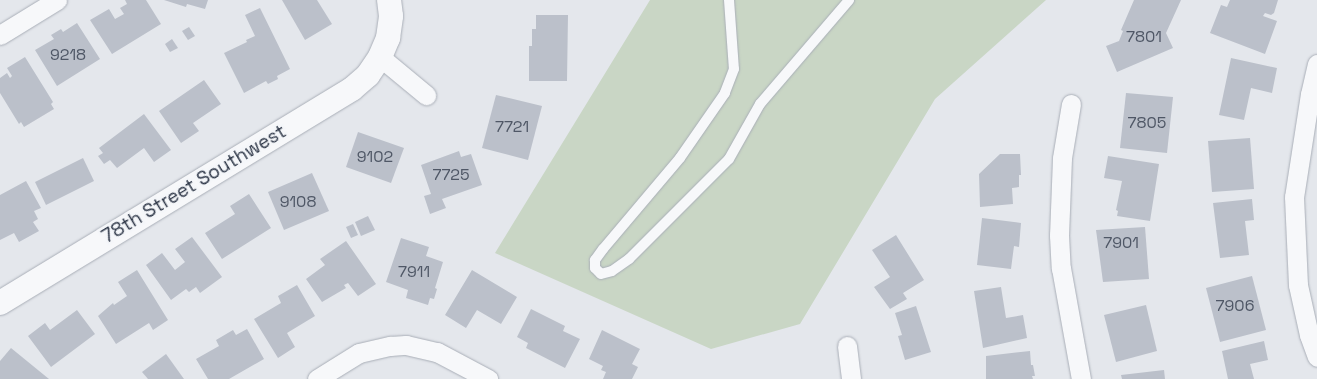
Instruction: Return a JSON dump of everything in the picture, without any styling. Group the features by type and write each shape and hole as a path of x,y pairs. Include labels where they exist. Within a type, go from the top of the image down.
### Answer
{"street":[{"path":"0,35 57,0"},
{"name":"78th Street Southwest","path":"0,303 352,89 368,75 380,57 388,38 391,16 389,0"},
{"path":"380,57 426,94"},
{"path":"1317,64 1298,166 1294,206 1298,285 1309,335 1317,356"},
{"path":"1071,104 1062,158 1058,235 1061,268 1080,379"},
{"path":"317,379 359,353 390,346 406,345 437,352 488,379"},
{"path":"847,346 851,379"}],"lane":[{"path":"729,0 734,69 725,93 680,158 603,249 596,260 595,268 601,274 612,271 629,259 729,159 760,104 848,0"}],"green space":[{"path":"650,0 1046,0 935,99 800,324 711,349 495,253"}],"building":[{"path":"125,0 146,0 161,24 112,54 90,20 109,9 115,19 124,14 120,8 127,4"},
{"path":"164,0 208,0 205,9 187,4 186,7"},
{"path":"282,0 317,0 332,24 305,40"},
{"path":"1134,0 1181,0 1166,33 1173,48 1117,72 1106,46 1119,41 1123,31 1121,30"},
{"path":"1230,0 1278,0 1274,13 1271,15 1265,13 1263,16 1277,21 1265,54 1210,33 1221,5 1227,7"},
{"path":"260,8 290,69 277,76 278,79 268,84 266,81 244,93 224,53 255,36 245,15"},
{"path":"536,15 568,15 567,81 529,81 529,46 532,46 532,29 536,29"},
{"path":"77,23 100,59 57,86 35,50 54,39 51,35 61,29 63,32"},
{"path":"189,27 195,36 188,40 182,31"},
{"path":"172,39 178,48 170,52 165,44"},
{"path":"25,57 53,102 51,104 54,109 24,127 21,122 19,124 0,93 0,78 7,73 10,78 12,76 7,68"},
{"path":"1231,58 1277,68 1272,93 1251,88 1244,120 1219,115"},
{"path":"204,80 221,104 193,123 199,131 181,143 159,111"},
{"path":"1126,93 1173,97 1167,153 1120,148"},
{"path":"496,95 542,106 528,160 482,148"},
{"path":"144,114 171,150 154,162 144,148 117,168 110,160 104,164 98,156 103,153 99,148"},
{"path":"358,132 404,148 391,183 346,167"},
{"path":"1250,138 1254,189 1212,192 1208,141"},
{"path":"459,151 461,157 471,154 482,185 442,199 446,208 430,214 424,196 431,194 421,165"},
{"path":"1000,154 1020,154 1021,175 1019,175 1019,187 1012,188 1013,204 980,207 979,174"},
{"path":"1108,156 1159,164 1150,221 1117,216 1118,211 1116,210 1122,181 1104,178"},
{"path":"83,158 94,181 46,205 35,182"},
{"path":"312,173 329,211 284,230 268,192"},
{"path":"26,181 41,208 34,211 38,219 33,222 39,231 19,242 14,233 0,240 0,195"},
{"path":"249,194 271,228 222,259 205,233 235,214 230,206"},
{"path":"1252,199 1254,220 1245,221 1249,255 1220,258 1213,203"},
{"path":"368,216 375,230 361,236 355,222"},
{"path":"982,218 1021,223 1019,247 1014,246 1011,269 977,265"},
{"path":"353,224 358,235 351,238 346,227"},
{"path":"1145,227 1149,279 1103,282 1096,230"},
{"path":"896,235 924,280 903,293 907,299 890,309 874,287 890,277 872,250"},
{"path":"192,237 222,277 200,293 196,287 189,292 186,289 171,300 146,265 162,253 175,270 185,262 175,249"},
{"path":"401,238 429,247 426,256 443,262 435,288 437,289 434,299 430,298 428,305 406,298 408,290 386,282"},
{"path":"346,241 376,284 358,296 348,283 344,285 346,288 322,302 306,279 325,265 320,259"},
{"path":"137,270 168,320 153,330 149,323 116,344 98,316 113,303 114,305 127,296 118,282"},
{"path":"472,270 517,297 501,324 477,310 466,328 445,315"},
{"path":"1252,276 1266,330 1220,342 1206,288"},
{"path":"297,285 315,316 287,333 295,347 278,358 254,319 281,303 278,296"},
{"path":"1001,287 1006,318 1023,315 1027,338 983,348 974,291"},
{"path":"1146,305 1157,351 1116,362 1104,315"},
{"path":"916,306 931,352 905,360 898,336 902,335 895,313"},
{"path":"531,309 565,326 563,331 580,339 565,368 526,348 528,343 517,337"},
{"path":"77,310 95,334 51,367 28,336 45,323 50,330"},
{"path":"247,329 264,359 229,379 208,379 196,359 219,346 216,340 233,330 236,335"},
{"path":"602,330 640,349 632,364 638,367 632,379 603,379 606,372 601,370 603,366 589,359"},
{"path":"1264,341 1268,360 1250,364 1254,379 1228,379 1222,351"},
{"path":"11,348 49,379 0,379 0,361"},
{"path":"1030,351 1031,365 1033,365 1035,376 1032,376 1033,379 986,379 986,356"},
{"path":"166,354 184,379 148,379 142,372"},
{"path":"1164,370 1165,379 1122,379 1121,375"}]}
